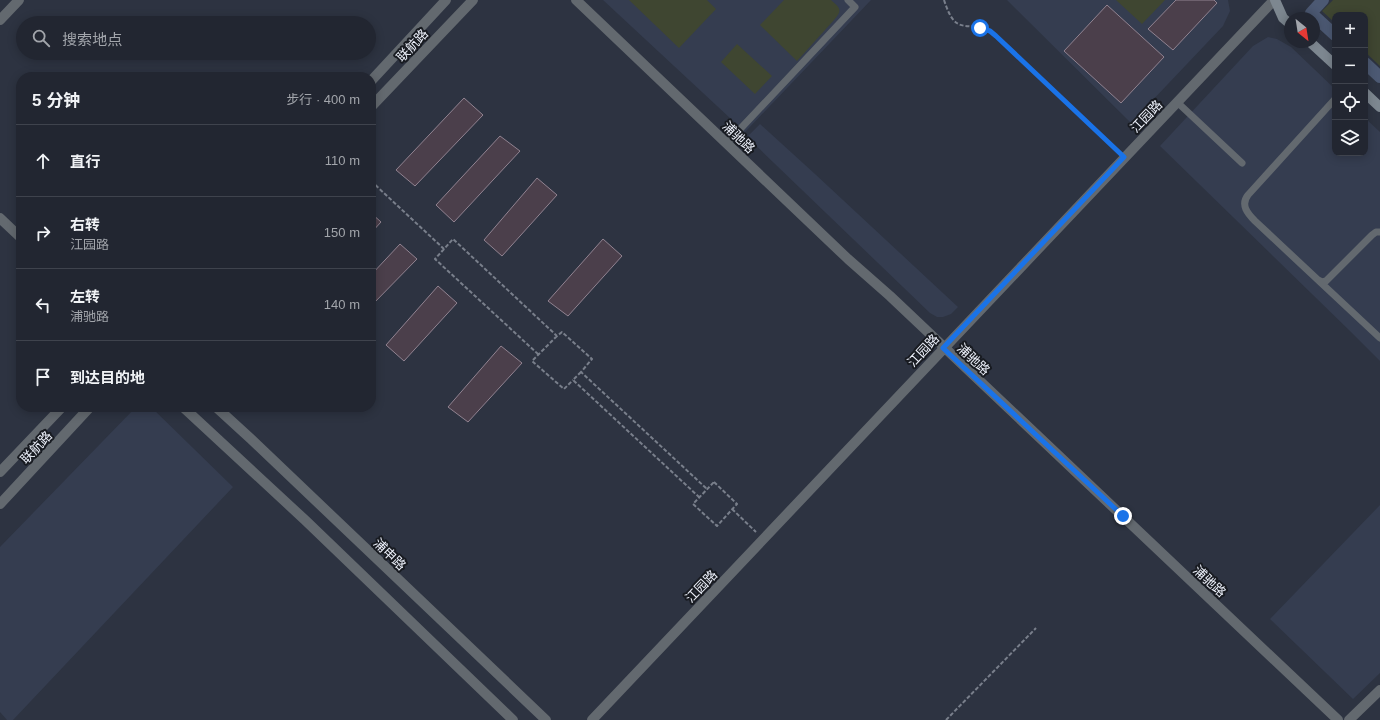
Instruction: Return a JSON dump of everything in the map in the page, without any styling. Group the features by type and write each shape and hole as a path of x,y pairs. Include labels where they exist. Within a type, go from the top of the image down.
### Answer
{"main road":[{"path":"1274,0 1284,19"},
{"path":"1317,48 1332,62"},
{"path":"1368,96 1380,108"}],"street":[{"path":"0,20 19,0"},
{"name":"联航路","path":"376,76 446,0"},
{"name":"联航路","path":"376,103 473,0"},
{"name":"浦驰路","path":"576,0 1338,720"},
{"name":"江园路","path":"592,720 1274,0"},
{"path":"0,218 16,233"},
{"name":"联航路","path":"0,472 57,412"},
{"name":"联航路","path":"0,504 85,412"},
{"path":"188,412 305,520 513,720"},
{"name":"浦申路","path":"222,412 257,444 546,720"},
{"path":"1349,720 1380,690"}],"lane":[{"path":"727,143 855,7 848,0"},
{"path":"1177,102 1242,163"},
{"path":"1332,102 1248,196 1244,203 1247,212 1255,221 1380,338"},
{"path":"1316,279 1322,282 1326,281 1372,235 1376,232 1380,232"}],"path":[{"path":"944,0 954,21 963,26 990,31 1124,157"},
{"path":"376,186 444,249"},
{"path":"539,355 435,259 453,239 557,336"},
{"path":"562,332 592,359 564,389 532,361 539,355 562,332"},
{"path":"581,372 707,489"},
{"path":"573,380 699,497"},
{"path":"714,482 737,504 717,526 693,504 699,497 714,482"},
{"path":"732,510 756,532"},
{"path":"946,720 1036,628"}],"shaded area":[{"path":"603,0 871,0 745,132"},
{"path":"1007,0 1228,0 1230,11 1223,26 1131,123"},
{"path":"1268,37 1277,39 1284,43 1284,48 1292,48 1332,86 1332,156 1368,156 1368,121 1380,132 1380,361 1160,146 1253,46"},
{"path":"760,124 958,307 951,314 943,317 937,317 930,313 747,137"},
{"path":"131,412 156,412 233,487 13,720 7,720 0,712 0,547"},
{"path":"1380,505 1380,673 1353,699 1270,619"}],"green space":[{"path":"629,0 707,0 716,9 679,48"},
{"path":"784,0 831,0 839,9 839,14 837,17 797,61 760,25"},
{"path":"1116,0 1165,0 1142,24"},
{"path":"1333,0 1380,0 1380,66 1368,55 1368,12 1332,12 1332,20 1322,11"},
{"path":"737,44 772,76 755,94 721,62"}],"building":[{"path":"1176,0 1214,0 1217,3 1173,50 1148,29"},
{"path":"1107,5 1164,57 1121,103 1064,51"},
{"path":"464,98 483,115 415,186 396,170"},
{"path":"500,136 520,151 454,222 436,205"},
{"path":"537,178 557,195 502,256 484,240"},
{"path":"376,218 381,222 376,228"},
{"path":"603,239 622,256 568,316 548,301"},
{"path":"400,244 417,259 376,301 376,270"},
{"path":"438,286 457,303 404,361 386,345"},
{"path":"501,346 522,363 468,422 448,407"}],"waterway":[{"path":"1323,0 1311,13 1332,32"},
{"path":"1368,66 1380,77"}],"route":[{"path":"980,28 986,29 996,36 1124,157 943,348 1123,516"}]}
